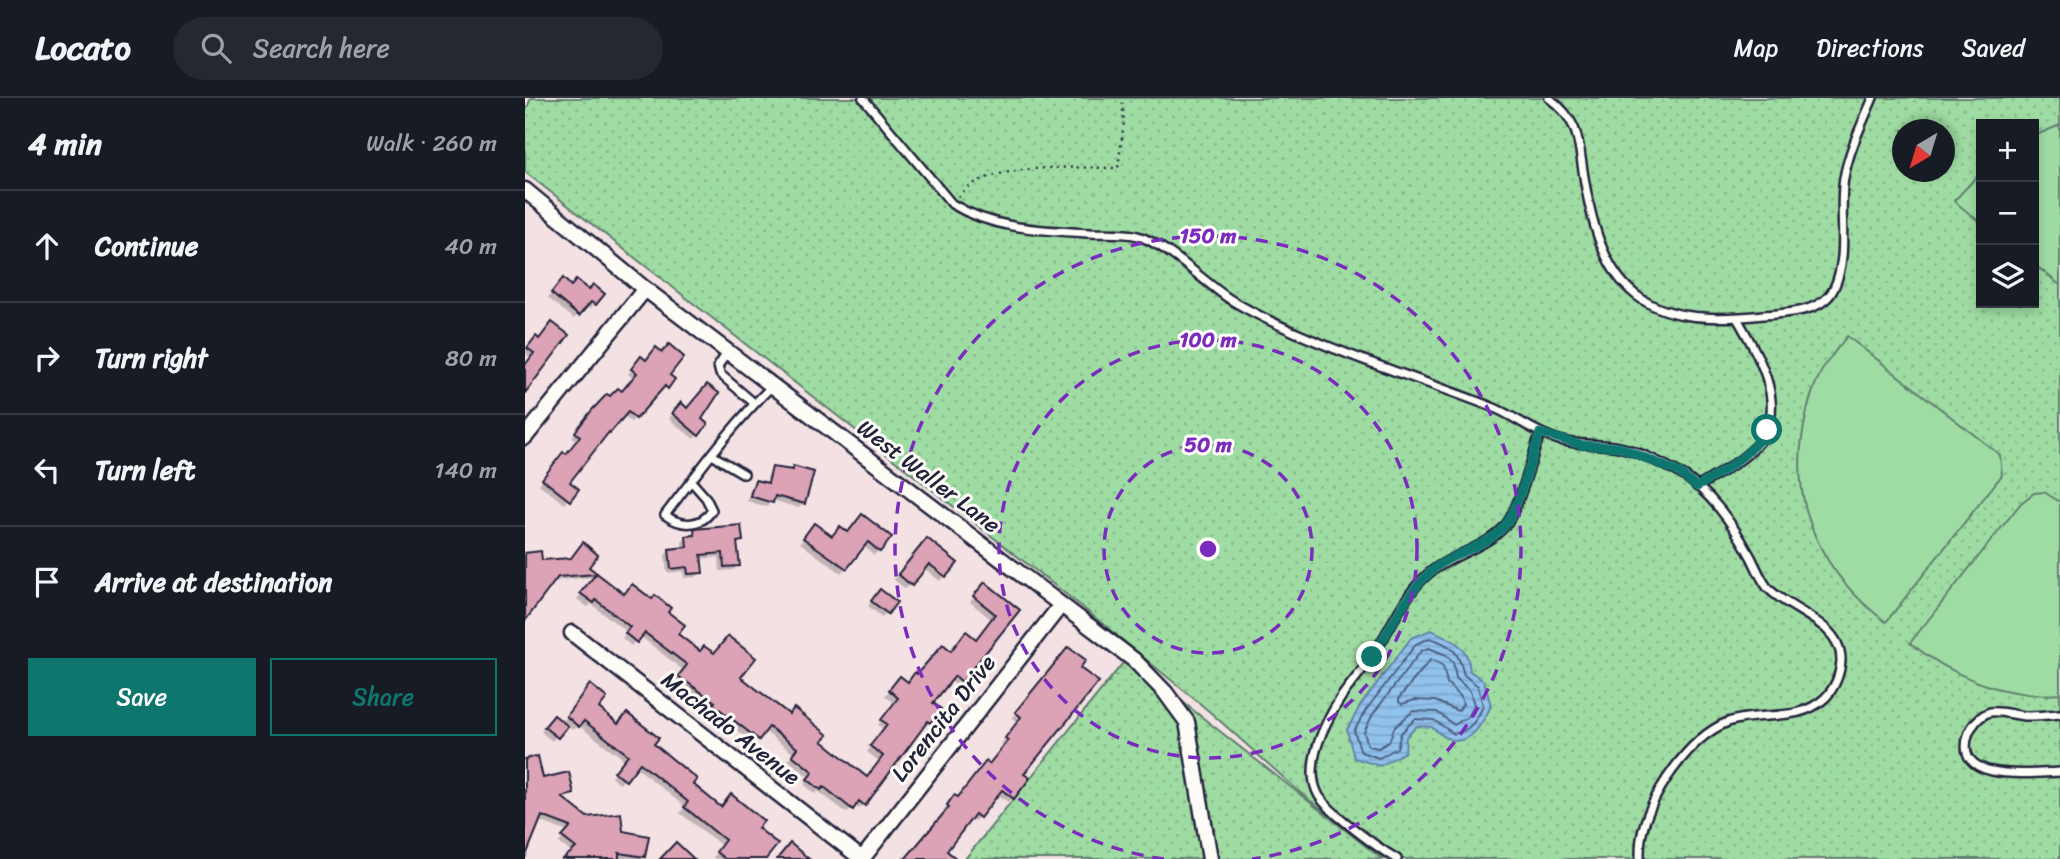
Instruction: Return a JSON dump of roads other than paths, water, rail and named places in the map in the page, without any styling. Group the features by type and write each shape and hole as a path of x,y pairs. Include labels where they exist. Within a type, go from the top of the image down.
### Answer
{"street":[{"name":"West Waller Lane","path":"525,190 727,353 1134,660 1165,692 1187,722 1210,859"},
{"path":"525,437 645,289"},
{"name":"Lorencita Drive","path":"862,859 1061,605"},
{"name":"Machado Avenue","path":"572,634 862,859"}],"lane":[{"path":"863,98 952,204 969,214 1021,229 1135,235 1163,250 1229,299 1273,322 1364,360 1433,383 1508,413 1540,433 1581,445 1620,447 1678,472 1697,487 1733,526 1767,587 1794,610 1823,626 1834,637 1840,650 1841,663 1836,682 1828,695 1815,706 1798,714 1732,721 1720,726 1696,744 1665,781 1653,803 1641,838 1640,859"},
{"path":"1549,98 1572,120 1576,130 1591,212 1606,260 1617,278 1633,294 1651,306 1676,314 1729,319 1810,309 1834,289 1843,245 1843,180 1849,157 1873,98"},
{"path":"1697,487 1756,446 1767,430 1772,415 1772,399 1764,372 1737,318"},
{"path":"727,353 718,366 720,374 754,403"},
{"path":"691,481 706,498 712,510 706,519 694,524 675,522 665,515 691,481 754,403 772,386"},
{"path":"1397,859 1375,847 1332,811 1319,795 1314,783 1313,769 1316,751 1342,696 1372,657 1414,589 1426,575 1443,563 1504,527 1521,489 1540,433"},
{"path":"712,455 744,474"},
{"path":"2060,714 2027,716 1990,712 1972,724 1967,738 1969,757 1982,770 2017,774 2060,772"}],"water":[{"path":"1431,630 1458,644 1466,655 1470,671 1484,681 1491,706 1486,716 1474,733 1460,740 1451,740 1432,727 1417,726 1406,737 1405,752 1380,766 1354,758 1347,730 1360,706 1411,638"}]}
